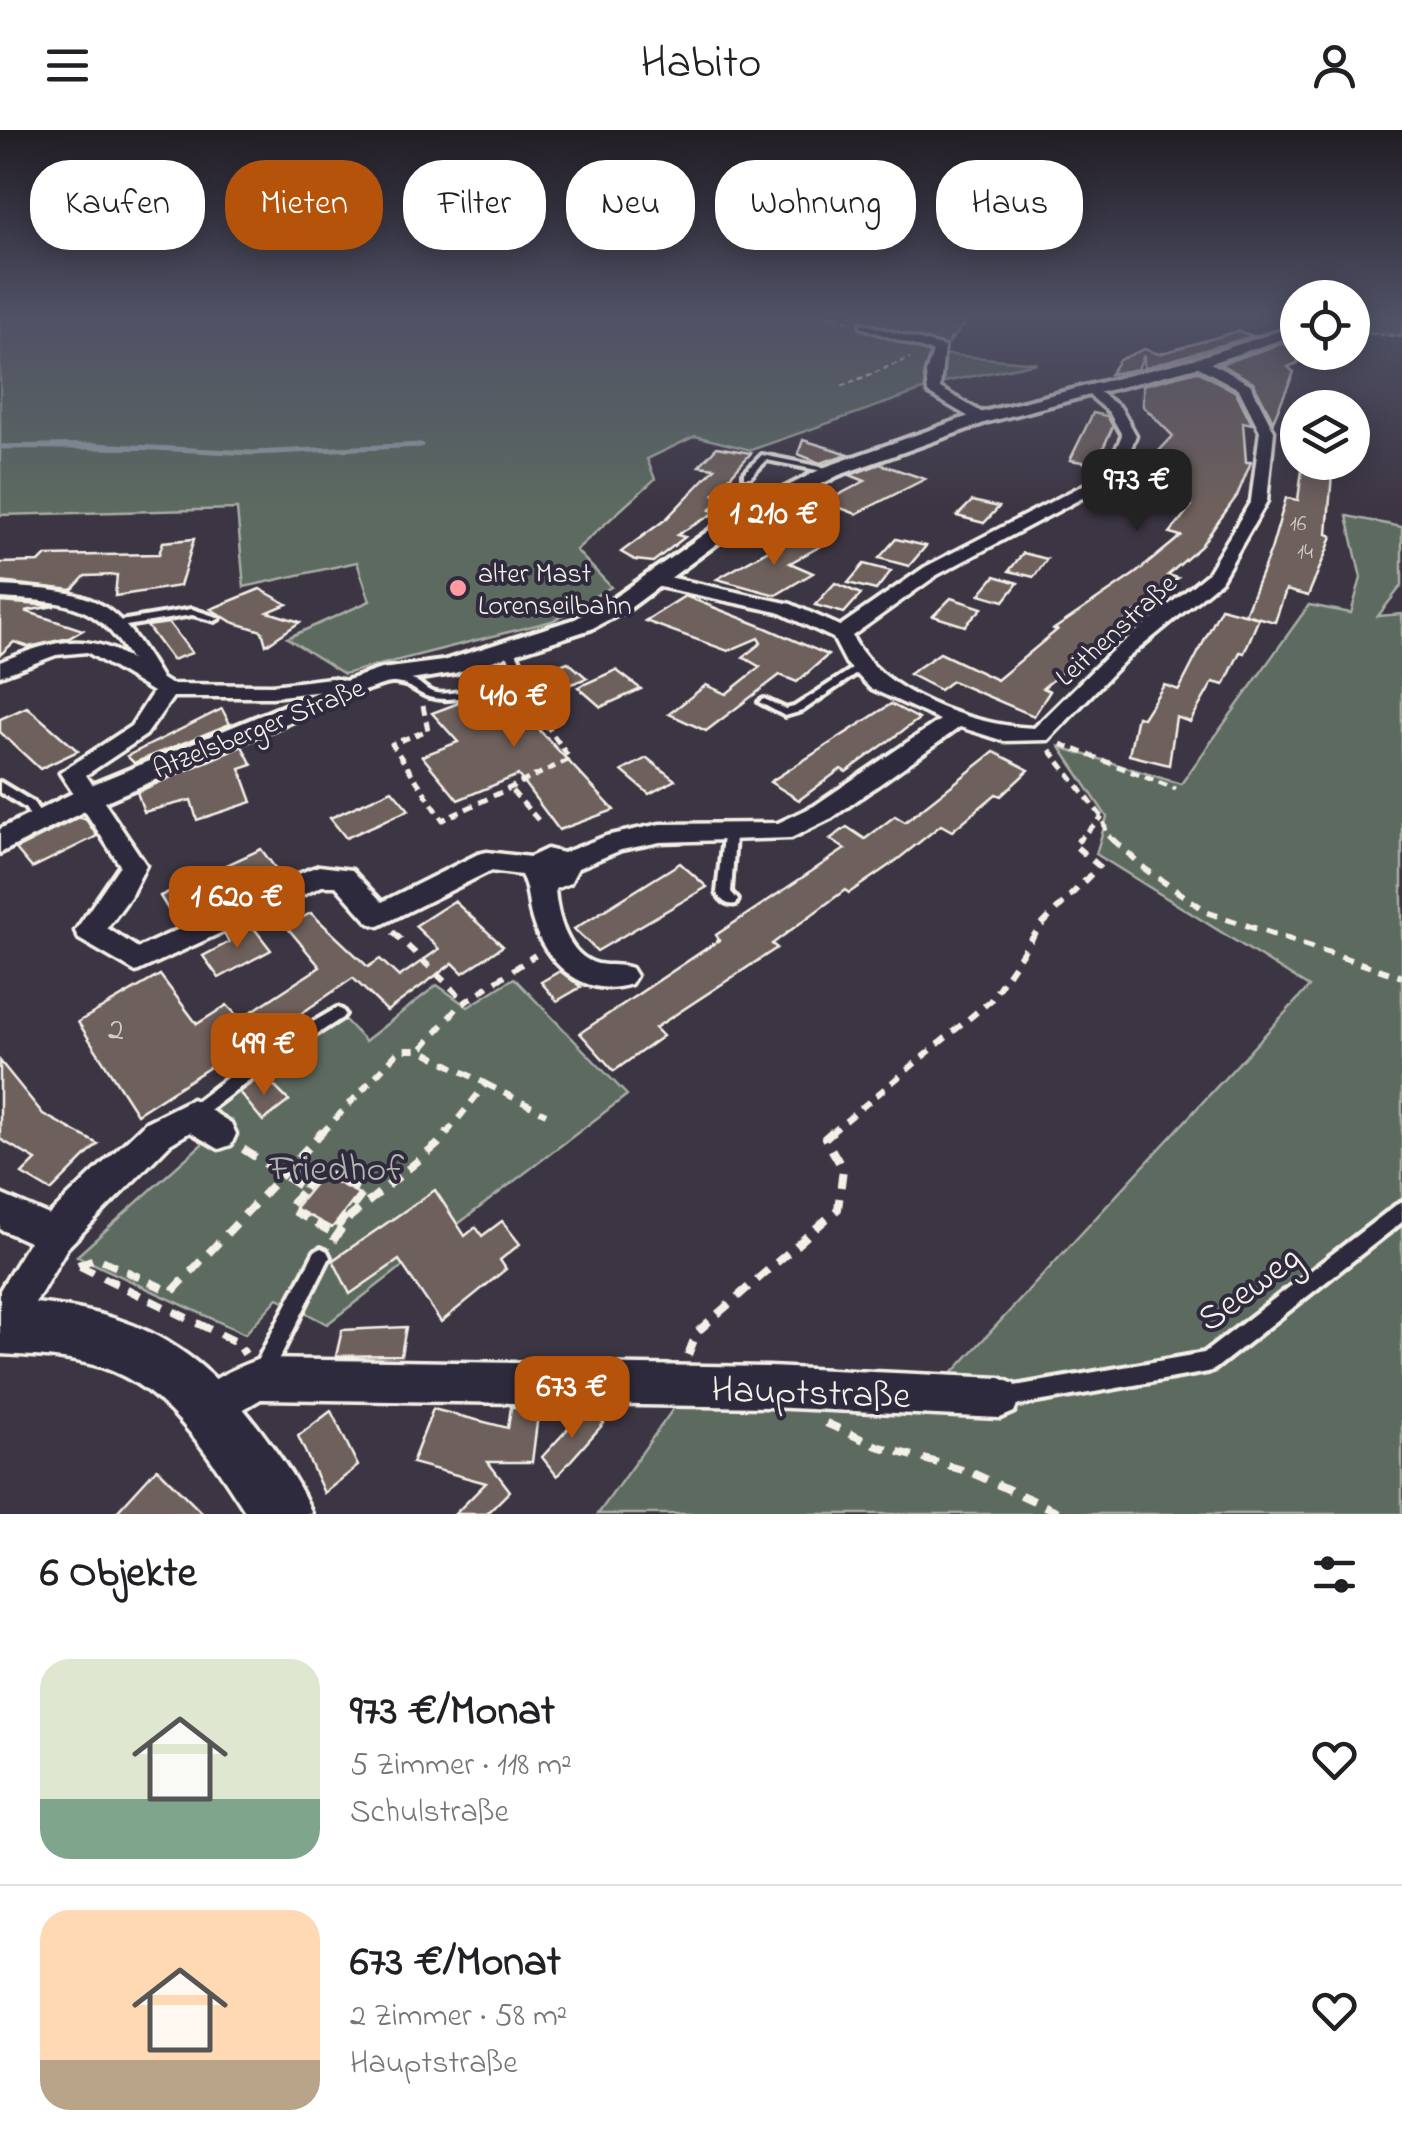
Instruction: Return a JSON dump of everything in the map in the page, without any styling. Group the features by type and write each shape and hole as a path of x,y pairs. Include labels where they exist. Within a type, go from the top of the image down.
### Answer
{"main road":[{"path":"0,1326 77,1333 106,1340 154,1362 211,1408 282,1514"}],"street":[{"path":"934,380 933,390 982,418"},
{"name":"Atzelsberger Straße","path":"0,842 90,797 348,688 381,677 512,657 583,624 655,580 736,521 832,471 982,418 1130,380"},
{"name":"Leithenstraße","path":"1040,735 1118,656 1214,577 1258,501 1267,432 1245,387 1231,380"},
{"path":"841,634 931,571 1095,485 1115,470 1129,435 1114,410 1089,390"},
{"path":"655,580 784,608 841,634 860,666 878,683 956,718 1004,734 1040,735"},
{"path":"0,592 70,597 96,606 120,624 160,687 157,711 140,733 72,773 133,865 121,890 89,931 136,961 320,876 343,876 379,916 487,861 547,870 615,842 660,833 729,836 782,832 823,812 956,718"},
{"path":"0,670 42,654 89,646 102,650 137,677 160,687 272,691 331,684 348,688"},
{"path":"547,870 544,915 554,943 590,974 620,976"},
{"path":"0,1326 158,1132 206,1124"},
{"path":"0,1211 60,1248"},
{"path":"211,1408 259,1378"},
{"name":"Hauptstraße","path":"259,1378 769,1388 1000,1398"}],"lane":[{"path":"747,475 764,457 832,471"},
{"path":"120,624 192,612 215,618"},
{"path":"381,677 414,684 428,694 447,695 502,680 512,657"},
{"path":"764,702 785,713 798,709 860,666"},
{"path":"0,786 29,805 40,822"},
{"path":"729,836 724,892 731,900"},
{"path":"206,1124 238,1076 338,1014"},
{"name":"Seeweg","path":"1000,1398 1208,1362 1402,1211"},
{"path":"259,1378 321,1258"}],"path":[{"path":"842,386 857,380"},
{"path":"428,694 423,706 428,730 392,744 444,820 570,759 548,727 560,720 512,657"},
{"path":"1040,735 1176,789"},
{"path":"1040,735 1102,818 1107,834 1145,869 1209,913 1402,977"},
{"path":"512,790 540,822"},
{"path":"696,1332 838,1209 843,1169 825,1138 990,1001 1039,928 1099,866 1074,845 1086,829 1098,826 1102,818"},
{"path":"421,1050 463,999 554,943"},
{"path":"412,952 463,999"},
{"path":"60,1248 97,1258 172,1292 400,1050 421,1050 546,1114"},
{"path":"321,1258 348,1216 364,1192 320,1170 288,1208 333,1233 348,1216 437,1145 486,1084"},
{"path":"206,1124 304,1189"},
{"path":"60,1248 238,1343 259,1378"},
{"path":"816,1419 877,1446 970,1472 1063,1514"}],"green space":[{"path":"0,380 956,380 751,450 695,436 647,459 655,479 576,550 611,587 552,621 344,674 287,638 370,601 357,562 244,587 237,509 0,515"},
{"path":"1347,516 1402,527 1402,585 1378,616 1402,614 1402,1514 598,1514 683,1395 921,1407 1309,987 1096,854 1107,817 1060,747 1181,784 1309,605 1351,613 1361,578"},
{"name":"Friedhof","path":"514,978 627,1095 327,1324 278,1298 245,1334 77,1256 221,1127 202,1113 344,1019 365,1041 437,985 468,1007"}],"building":[{"path":"1164,380 1213,380 1236,392 1252,424 1243,422 1246,462 1251,462 1237,496 1200,547 1168,575 1178,578 1043,688 1050,691 1034,716 952,681 940,690 909,674 940,653 997,680 1057,630 1054,629 1136,573 1181,536 1170,533 1191,506 1137,494 1141,487 1133,486 1143,468 1173,436 1143,406 1143,385"},
{"path":"1249,380 1291,380 1286,390 1280,390 1280,405 1273,421"},
{"path":"1093,413 1107,416 1113,426 1096,464 1070,460"},
{"path":"803,440 849,454 820,463 798,454"},
{"path":"717,447 751,453 713,495 731,488 710,510 716,512 677,535 685,537 653,562 635,560 621,552 666,519 715,468 699,466"},
{"path":"880,464 925,479 856,514 825,502 865,481 850,475"},
{"path":"1301,480 1332,480 1327,534 1332,536 1308,596 1286,590 1275,622 1245,614 1271,550 1286,498 1298,500"},
{"path":"972,501 999,507 984,523 957,516"},
{"path":"795,535 821,546 790,563 813,573 776,595 717,579"},
{"path":"194,539 180,586 115,596 117,575 85,576 72,590 0,582 0,563 39,562 45,556 159,554 163,542"},
{"path":"896,539 926,546 909,566 879,558"},
{"path":"1023,553 1047,559 1034,577 1009,571"},
{"path":"864,564 891,571 876,590 848,583"},
{"path":"995,576 1018,583 1004,601 980,594"},
{"path":"835,583 861,594 844,613 815,605"},
{"path":"260,589 287,604 268,612 300,622 266,645 262,631 232,622 211,609"},
{"path":"685,596 828,655 797,682 780,675 706,731 669,714 706,685 726,694 760,667 743,657 761,643 758,638 728,651 645,621"},
{"path":"951,598 982,608 965,626 933,616"},
{"path":"0,602 55,606 25,611 83,630 69,638 29,647 14,642 0,655"},
{"path":"1221,608 1259,618 1224,685 1213,682 1190,722 1176,717 1169,765 1129,755 1137,716 1143,718 1164,685 1179,690"},
{"path":"169,623 192,653 172,660 147,626"},
{"path":"568,662 587,678 516,705 614,810 559,830 518,775 458,800 422,756 458,742 432,713"},
{"path":"616,670 641,689 601,707 578,687"},
{"path":"891,704 919,719 846,772 841,769 799,800 770,782"},
{"path":"27,707 78,751 40,769 0,732 0,719"},
{"path":"222,709 230,724 134,763 127,756"},
{"path":"242,746 252,765 240,769 252,802 197,820 191,800 144,812 137,792"},
{"path":"994,752 1029,770 952,831 941,825 849,893 845,890 772,944 777,948 655,1028 663,1036 614,1071 580,1033 845,849 830,839 847,827 865,839 895,816 905,822"},
{"path":"647,758 675,780 649,794 622,771"},
{"path":"392,790 409,810 346,838 330,818"},
{"path":"85,818 97,836 32,868 16,849"},
{"path":"261,849 276,869 269,873 275,881 185,922 179,913 172,916 160,896"},
{"path":"680,863 707,887 597,951 574,929"},
{"path":"454,901 503,946 463,973 453,963 387,1011 353,978 242,1054 246,1058 224,1075 215,1064 137,1114 78,1022 160,975 197,1024 227,1005 240,1019 320,967 286,926 311,913 368,967 380,959 399,977 439,949 415,926"},
{"path":"250,923 271,950 219,978 203,956 229,942 225,935"},
{"path":"560,971 581,987 557,1001 541,982"},
{"path":"0,1061 43,1114 98,1144 51,1191 22,1174 36,1160 0,1139"},
{"path":"263,1075 289,1101 263,1121 239,1092"},
{"path":"322,1175 359,1194 332,1228 295,1208"},
{"path":"435,1190 465,1236 476,1227 482,1236 502,1221 520,1244 500,1260 506,1269 441,1322 399,1260 350,1294 333,1260"},
{"path":"406,1327 401,1355 336,1356 342,1330"},
{"path":"511,1407 539,1407 532,1462 488,1462 510,1491 487,1514 455,1514 486,1483 412,1463 433,1409 508,1428"},
{"path":"587,1408 604,1423 557,1476 542,1457"},
{"path":"331,1411 358,1466 324,1493 298,1436"},
{"path":"157,1468 203,1514 115,1514"}],"waterway":[{"path":"143,448 0,447 94,445 252,453 421,445 368,448"}],"place":[{"name":"alter Mast Lorenseilbahn","path":"458,588"}]}
